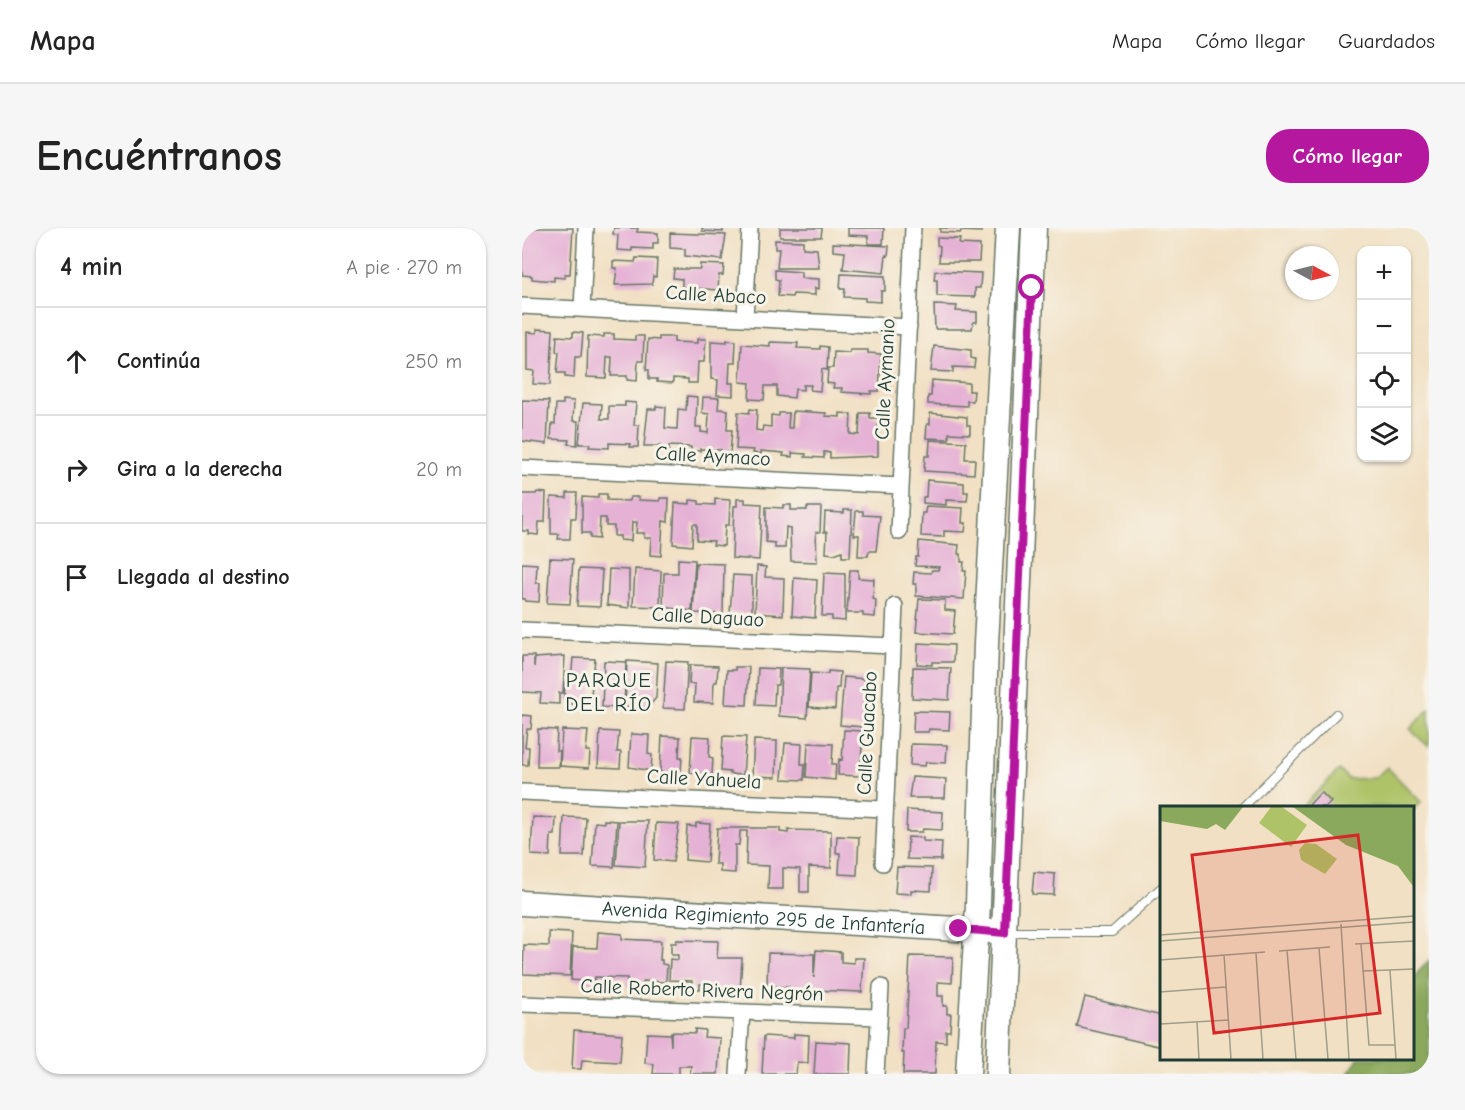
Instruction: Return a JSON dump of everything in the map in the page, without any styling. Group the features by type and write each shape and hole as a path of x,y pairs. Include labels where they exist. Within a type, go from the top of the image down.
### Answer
{"main road":[{"path":"968,1074 986,644 1008,228"},
{"path":"998,1074 1034,228"},
{"name":"Avenida Regimiento 295 de Infantería","path":"522,903 1005,933"}],"street":[{"path":"582,309 586,228"},
{"path":"745,318 750,228"},
{"name":"Calle Aymanio","path":"899,532 913,228"},
{"name":"Calle Abaco","path":"522,306 909,327"},
{"name":"Calle Aymaco","path":"522,468 901,486"},
{"name":"Calle Guacabo","path":"883,864 895,606"},
{"name":"Calle Daguao","path":"522,630 893,646"},
{"name":"Calle Yahuela","path":"522,792 884,809"},
{"path":"876,1074 881,987"},
{"name":"Calle Roberto Rivera Negrón","path":"522,1004 879,1017"},
{"path":"738,1074 742,1012"}],"lane":[{"path":"1244,806 1336,714"},
{"path":"1005,933 1112,932 1160,889"}],"green space":[{"path":"1429,709 1429,747 1410,729"},
{"path":"1387,767 1421,802 1414,809 1414,806 1303,806 1339,770 1348,779 1375,778"},
{"path":"1429,960 1429,1074 1349,1074 1357,1059 1414,1059 1414,977"}],"building":[{"path":"527,228 573,228 570,274 565,274 565,278 554,277 554,281 532,279 532,276 522,275 522,238 526,238"},
{"path":"614,228 638,228 637,232 658,233 658,243 653,243 653,249 617,250 618,235 613,234"},
{"path":"702,228 723,228 723,232 702,231"},
{"path":"780,228 822,228 821,237 780,237"},
{"path":"848,228 884,228 883,244 868,244 868,236 848,235"},
{"path":"940,228 982,228 982,232 940,232"},
{"path":"670,233 726,235 722,260 685,256 685,249 670,248"},
{"path":"937,238 960,239 959,244 980,245 979,262 939,262 940,246 937,245"},
{"path":"775,240 803,241 803,248 817,249 819,268 777,268 779,249 775,249"},
{"path":"833,243 889,246 884,273 843,269 845,252 833,251"},
{"path":"636,258 657,259 656,277 653,276 652,284 615,285 617,268 613,268 613,261 635,262"},
{"path":"700,264 724,265 723,275 719,275 718,290 682,287 682,279 673,278 674,269 700,269"},
{"path":"775,270 801,272 801,278 819,279 819,289 815,288 815,295 778,296 779,280 775,279"},
{"path":"935,271 981,273 980,288 975,288 975,297 937,296"},
{"path":"841,274 885,276 885,291 881,291 881,302 865,301 865,298 844,297 845,289 840,289"},
{"path":"934,305 957,306 956,311 977,312 977,322 973,322 972,329 935,329"},
{"path":"537,329 553,330 550,385 533,384 534,371 527,370 527,332 537,333"},
{"path":"573,332 583,333 581,357 575,357 574,378 565,377 565,373 557,373 559,352 556,352 557,336 573,337"},
{"path":"604,334 614,334 614,339 635,340 635,336 644,336 643,361 638,361 637,381 627,380 627,376 611,376 612,357 607,357 606,378 587,377 588,336 604,337"},
{"path":"659,337 674,337 674,342 697,343 697,339 706,339 704,362 698,362 697,383 688,383 688,379 673,378 673,383 649,379 649,370 646,370 648,339 659,340"},
{"path":"727,340 736,341 735,363 730,363 729,383 733,383 733,396 717,395 718,380 711,379 711,341 727,342"},
{"path":"770,342 798,343 797,348 828,347 827,370 822,369 820,391 810,390 811,385 803,385 803,390 795,389 794,398 777,396 777,386 765,386 764,400 749,399 750,383 740,382 742,344 770,346"},
{"path":"934,346 971,350 971,358 975,359 974,368 953,367 953,372 931,371"},
{"path":"850,350 868,350 868,353 881,354 879,391 871,391 871,394 841,392 842,388 833,388 834,384 827,383 828,368 833,368 834,352 850,353"},
{"path":"932,380 969,383 969,391 974,391 973,401 967,401 967,406 928,404"},
{"path":"687,396 697,397 696,427 701,427 701,432 708,433 709,414 702,413 703,397 719,398 718,409 728,410 727,430 732,430 730,453 721,452 721,450 691,451 691,447 669,446 669,451 661,450 661,446 644,446 648,409 656,409 656,406 666,407 665,428 677,429 678,409 686,410"},
{"path":"522,400 549,401 547,444 522,441"},
{"path":"563,400 574,401 573,421 578,421 577,445 568,444 569,440 551,439 552,423 555,424 556,404 563,404"},
{"path":"625,402 636,403 634,425 639,425 638,447 630,447 631,444 609,443 609,448 579,444 583,403 602,404 601,419 609,419 609,406 625,406"},
{"path":"750,409 757,410 756,430 762,431 763,426 771,427 771,415 779,416 779,413 789,413 788,428 792,428 793,411 826,413 825,416 840,417 840,413 851,414 850,434 859,435 860,413 870,413 870,418 878,418 878,456 830,458 830,453 824,452 824,458 805,457 806,454 792,453 792,457 783,456 784,453 761,451 761,454 753,453 754,450 736,449 738,412 749,413"},
{"path":"930,413 967,417 970,434 949,433 949,439 926,438"},
{"path":"930,440 966,442 965,459 975,459 974,474 924,471 925,456 929,456"},
{"path":"927,480 964,483 964,492 968,492 967,501 946,500 946,505 923,503 923,497 926,497"},
{"path":"537,492 546,493 545,522 539,522 538,535 522,531 522,494 536,494"},
{"path":"567,493 577,493 576,518 571,518 570,539 558,539 559,534 551,534 551,497 567,498"},
{"path":"598,494 607,494 607,500 629,501 630,497 639,497 639,500 660,501 660,498 669,498 668,522 663,521 661,556 650,555 651,538 644,538 644,533 636,533 637,522 632,522 631,541 620,540 620,536 614,536 614,526 606,526 606,518 600,518 599,539 590,538 590,533 582,533 582,497 598,498"},
{"path":"715,499 730,500 729,525 725,525 724,546 713,545 714,541 697,540 697,524 693,524 692,546 673,544 675,503 690,504 690,500 699,501 699,504 715,505"},
{"path":"737,499 745,499 745,503 762,504 759,560 732,558 734,506 737,506"},
{"path":"783,505 791,505 791,510 821,507 820,532 816,532 817,562 791,561 790,528 786,527 785,548 775,548 775,543 766,542 766,507 783,508"},
{"path":"926,506 963,508 962,523 966,523 965,532 944,531 944,537 921,536 922,513 925,513"},
{"path":"844,510 852,510 850,557 842,557 842,551 834,554 826,553 825,512 844,513"},
{"path":"856,511 863,511 863,515 880,516 876,551 869,551 868,556 858,556 859,535 854,535"},
{"path":"919,541 959,545 958,554 961,554 961,562 964,562 963,571 966,571 964,599 916,596 916,584 913,584 914,572 931,573 939,567 915,566"},
{"path":"550,558 573,559 570,604 547,603"},
{"path":"678,559 695,560 692,611 663,607 664,573 678,573"},
{"path":"522,563 537,564 536,583 540,583 539,602 522,599"},
{"path":"696,563 724,564 723,614 693,613"},
{"path":"757,566 766,567 765,577 784,578 783,615 755,613"},
{"path":"579,569 602,570 600,607 577,606"},
{"path":"609,569 629,570 629,608 607,605"},
{"path":"635,569 661,571 660,607 633,606"},
{"path":"850,570 858,570 858,578 874,579 875,617 863,616 863,613 847,613"},
{"path":"824,573 845,574 845,621 832,620 832,616 822,616"},
{"path":"733,575 752,576 752,614 730,613"},
{"path":"794,578 817,580 815,618 792,616"},
{"path":"919,599 945,600 945,610 955,611 953,634 916,632"},
{"path":"918,643 954,645 953,662 932,662 932,665 917,664"},
{"path":"522,656 534,656 534,667 535,658 565,656 563,693 559,693 559,704 540,703 541,693 522,692"},
{"path":"573,658 595,659 591,694 595,694 594,706 571,704 572,701 564,700 565,682 571,683"},
{"path":"604,661 626,662 624,708 602,707"},
{"path":"627,661 658,663 656,698 647,708 625,707"},
{"path":"666,661 688,662 685,709 663,708"},
{"path":"690,665 718,666 717,682 714,682 713,703 694,702 695,684 689,684"},
{"path":"735,667 749,667 747,705 725,704 727,670 735,670"},
{"path":"913,667 951,668 949,700 912,698"},
{"path":"758,668 779,669 778,685 775,685 774,706 756,705"},
{"path":"781,668 810,669 807,718 779,716"},
{"path":"828,671 840,672 839,688 836,688 835,709 809,707 811,673 828,674"},
{"path":"844,677 865,679 863,727 840,725"},
{"path":"914,711 950,712 949,730 929,729 928,732 913,732"},
{"path":"522,715 532,716 531,729 527,729 525,747 529,747 528,765 522,765"},
{"path":"538,729 557,730 556,751 560,751 559,767 537,767"},
{"path":"562,730 588,731 586,751 590,751 589,768 560,766"},
{"path":"844,730 863,731 860,776 838,775 839,759 842,760"},
{"path":"600,731 619,732 617,752 621,752 620,768 598,767"},
{"path":"631,734 649,735 648,754 652,755 651,771 629,767"},
{"path":"662,736 680,737 681,773 660,772"},
{"path":"692,736 710,737 709,757 713,758 712,775 690,773"},
{"path":"723,736 746,737 743,775 721,771"},
{"path":"754,740 777,741 776,777 752,776"},
{"path":"785,743 802,744 801,764 805,764 804,780 782,779"},
{"path":"808,743 833,744 832,764 836,764 835,780 806,777"},
{"path":"911,744 947,745 946,763 926,762 925,766 910,765"},
{"path":"912,777 946,779 945,798 909,798"},
{"path":"1321,792 1331,802 1327,806 1308,806"},
{"path":"907,810 943,812 942,830 923,829 922,832 906,832"},
{"path":"533,817 556,818 555,835 551,835 550,856 531,855"},
{"path":"564,817 586,818 584,856 562,856"},
{"path":"604,820 617,821 614,867 592,866 595,822 604,823"},
{"path":"619,821 648,821 645,867 616,865"},
{"path":"656,823 679,824 673,862 654,860"},
{"path":"696,823 710,824 707,862 685,860 687,826 696,827"},
{"path":"717,828 780,828 780,832 788,833 788,830 831,831 831,868 809,867 809,892 800,892 800,869 783,868 783,889 768,889 769,866 746,865 747,831 740,831 739,845 735,845 735,873 720,872 720,864 715,864"},
{"path":"837,836 859,837 857,875 839,874 840,853 836,853"},
{"path":"908,837 942,842 941,860 907,859"},
{"path":"897,867 932,868 931,891 911,890 911,894 895,893"},
{"path":"1034,872 1055,874 1054,895 1032,894"},
{"path":"549,932 572,933 570,976 523,974 524,945 549,946"},
{"path":"598,932 622,934 622,939 661,941 660,960 662,964 667,965 666,982 643,981 643,987 627,987 627,978 595,977 594,982 571,980 573,947 597,948"},
{"path":"676,940 718,941 717,958 742,958 740,992 707,991 707,984 700,984 700,989 692,989 692,981 669,980 670,959 678,960 678,955 671,955 671,943 676,943"},
{"path":"816,950 841,952 841,962 854,963 854,958 864,958 862,992 813,990 813,994 788,993 789,987 767,986 768,953 814,954 814,978"},
{"path":"910,956 953,957 952,983 938,982 938,996 943,996 943,1006 947,1006 947,1014 951,1014 950,1031 946,1031 946,1042 936,1041 935,1074 903,1074 903,1028 906,1028"},
{"path":"1085,997 1160,1016 1160,1047 1077,1027"},
{"path":"695,1029 705,1030 704,1037 720,1038 718,1074 690,1074 691,1066 679,1066 679,1074 653,1074 654,1064 645,1063 647,1033 670,1034 671,1046 671,1032 695,1033"},
{"path":"574,1030 622,1034 620,1062 582,1060 581,1069 572,1069"},
{"path":"794,1034 809,1035 808,1063 797,1062 796,1074 762,1074 764,1036 794,1038"},
{"path":"816,1041 851,1043 850,1074 814,1074"}],"district":[{"name":"PARQUE DEL RÍO","path":"609,692"}],"route":[{"path":"959,929 1005,933 1032,288"}]}
